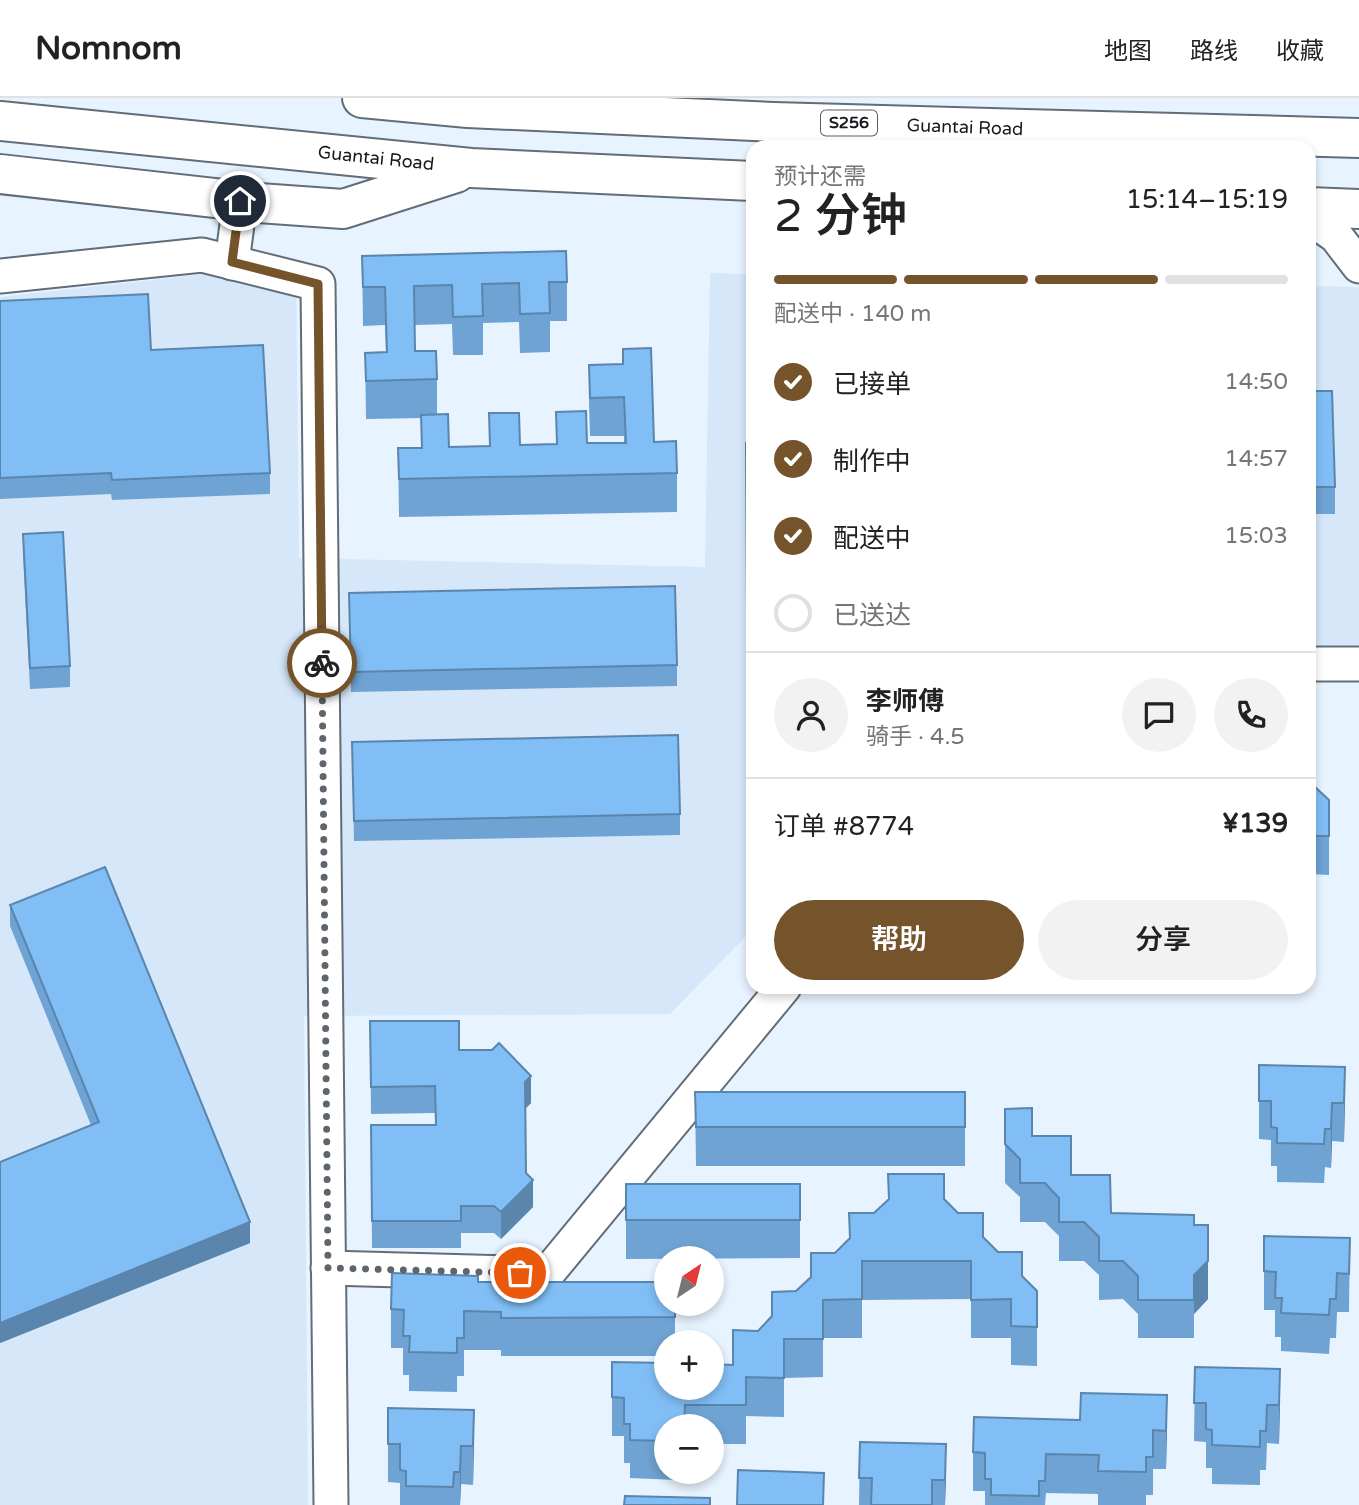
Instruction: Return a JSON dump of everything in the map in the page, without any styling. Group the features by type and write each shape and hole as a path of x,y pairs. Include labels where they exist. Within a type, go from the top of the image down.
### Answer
{"main road":[{"name":"Guantai Road","path":"362,98 774,121 1359,138"},
{"name":"Guantai Road","path":"0,121 471,167 746,181"},
{"path":"0,174 240,201 343,209 471,167"},
{"path":"1316,206 1359,209"}],"street":[{"path":"232,262 240,201"},
{"path":"1316,222 1336,236 1359,266"},
{"path":"0,276 202,255 318,284 331,1505"},
{"path":"1316,664 1359,664"},
{"path":"328,1268 547,1274 779,994"}],"shaded area":[{"path":"296,264 299,558 705,567 710,273 746,274 746,936 670,1014 304,1016 308,1505 0,1505 0,297"},
{"path":"1316,286 1359,287 1359,645 1316,645"}],"building":[{"path":"566,251 567,282 549,282 550,313 520,314 519,283 482,284 483,316 453,317 452,285 414,286 415,351 436,351 437,379 366,381 365,353 387,352 385,287 363,287 362,256"},
{"path":"148,294 151,350 263,345 270,473 112,480 111,473 0,478 0,301"},
{"path":"651,348 654,442 676,441 677,473 399,479 398,448 422,448 421,415 448,414 449,447 490,446 489,413 519,413 520,445 557,444 556,412 586,411 587,443 626,443 624,397 590,398 589,365 623,364 623,349"},
{"path":"1316,391 1332,391 1335,487 1316,487"},
{"path":"63,532 70,666 30,668 23,534"},
{"path":"675,586 677,665 351,672 349,593"},
{"path":"678,735 680,814 354,821 352,742"},
{"path":"1316,788 1329,800 1329,836 1316,836"},
{"path":"105,867 250,1222 0,1323 0,1162 99,1122 10,905"},
{"path":"370,1021 459,1021 459,1050 492,1050 499,1043 531,1076 525,1082 526,1173 533,1180 501,1212 494,1206 461,1206 461,1221 372,1221 371,1125 436,1125 435,1086 371,1087"},
{"path":"1259,1065 1345,1067 1344,1103 1332,1103 1331,1129 1325,1129 1324,1144 1277,1143 1277,1128 1271,1127 1271,1101 1259,1101"},
{"path":"695,1092 965,1092 965,1127 696,1127"},
{"path":"1032,1108 1032,1136 1071,1136 1071,1175 1110,1175 1111,1213 1194,1215 1194,1225 1208,1225 1208,1261 1194,1275 1194,1300 1138,1300 1138,1276 1123,1261 1099,1261 1099,1237 1084,1222 1059,1222 1059,1198 1045,1183 1020,1183 1020,1159 1005,1144 1005,1109"},
{"path":"888,1174 944,1174 944,1199 958,1213 983,1213 983,1237 998,1252 1022,1252 1022,1276 1037,1291 1037,1327 1011,1326 1011,1299 971,1300 971,1261 862,1261 862,1299 823,1300 823,1339 784,1339 784,1378 746,1377 746,1405 685,1405 685,1414 654,1414 654,1441 630,1440 630,1424 624,1424 624,1398 612,1397 612,1362 654,1363 654,1400 724,1400 724,1365 733,1365 733,1330 758,1331 772,1316 772,1292 796,1291 811,1277 811,1253 835,1253 850,1238 849,1213 874,1213 889,1199"},
{"path":"626,1184 800,1184 800,1220 626,1220"},
{"path":"1264,1236 1350,1238 1349,1274 1337,1273 1336,1299 1330,1299 1329,1315 1281,1313 1282,1298 1275,1298 1276,1272 1264,1271"},
{"path":"392,1273 478,1276 478,1282 654,1282 654,1316 675,1317 501,1318 501,1312 464,1311 464,1338 457,1338 457,1353 409,1352 410,1336 403,1336 404,1310 391,1309"},
{"path":"1195,1367 1280,1369 1279,1405 1267,1405 1266,1431 1260,1431 1260,1447 1212,1445 1212,1430 1206,1429 1206,1403 1194,1403"},
{"path":"1081,1393 1167,1395 1166,1431 1153,1430 1153,1457 1146,1457 1146,1472 1098,1471 1099,1455 1046,1454 1045,1481 1039,1481 1039,1496 991,1495 991,1479 985,1479 985,1453 973,1452 974,1417 1080,1420"},
{"path":"388,1408 474,1410 473,1446 461,1446 460,1472 454,1472 453,1487 406,1486 406,1471 400,1470 400,1444 388,1444"},
{"path":"860,1442 946,1444 945,1480 932,1480 932,1505 871,1505 872,1478 859,1478"},
{"path":"738,1470 824,1473 823,1505 737,1505"},
{"path":"625,1496 710,1498 710,1505 624,1505"}],"way so far":[{"path":"322,663 328,1268 520,1273"}],"route":[{"path":"240,201 232,262 318,284 322,663"}]}
